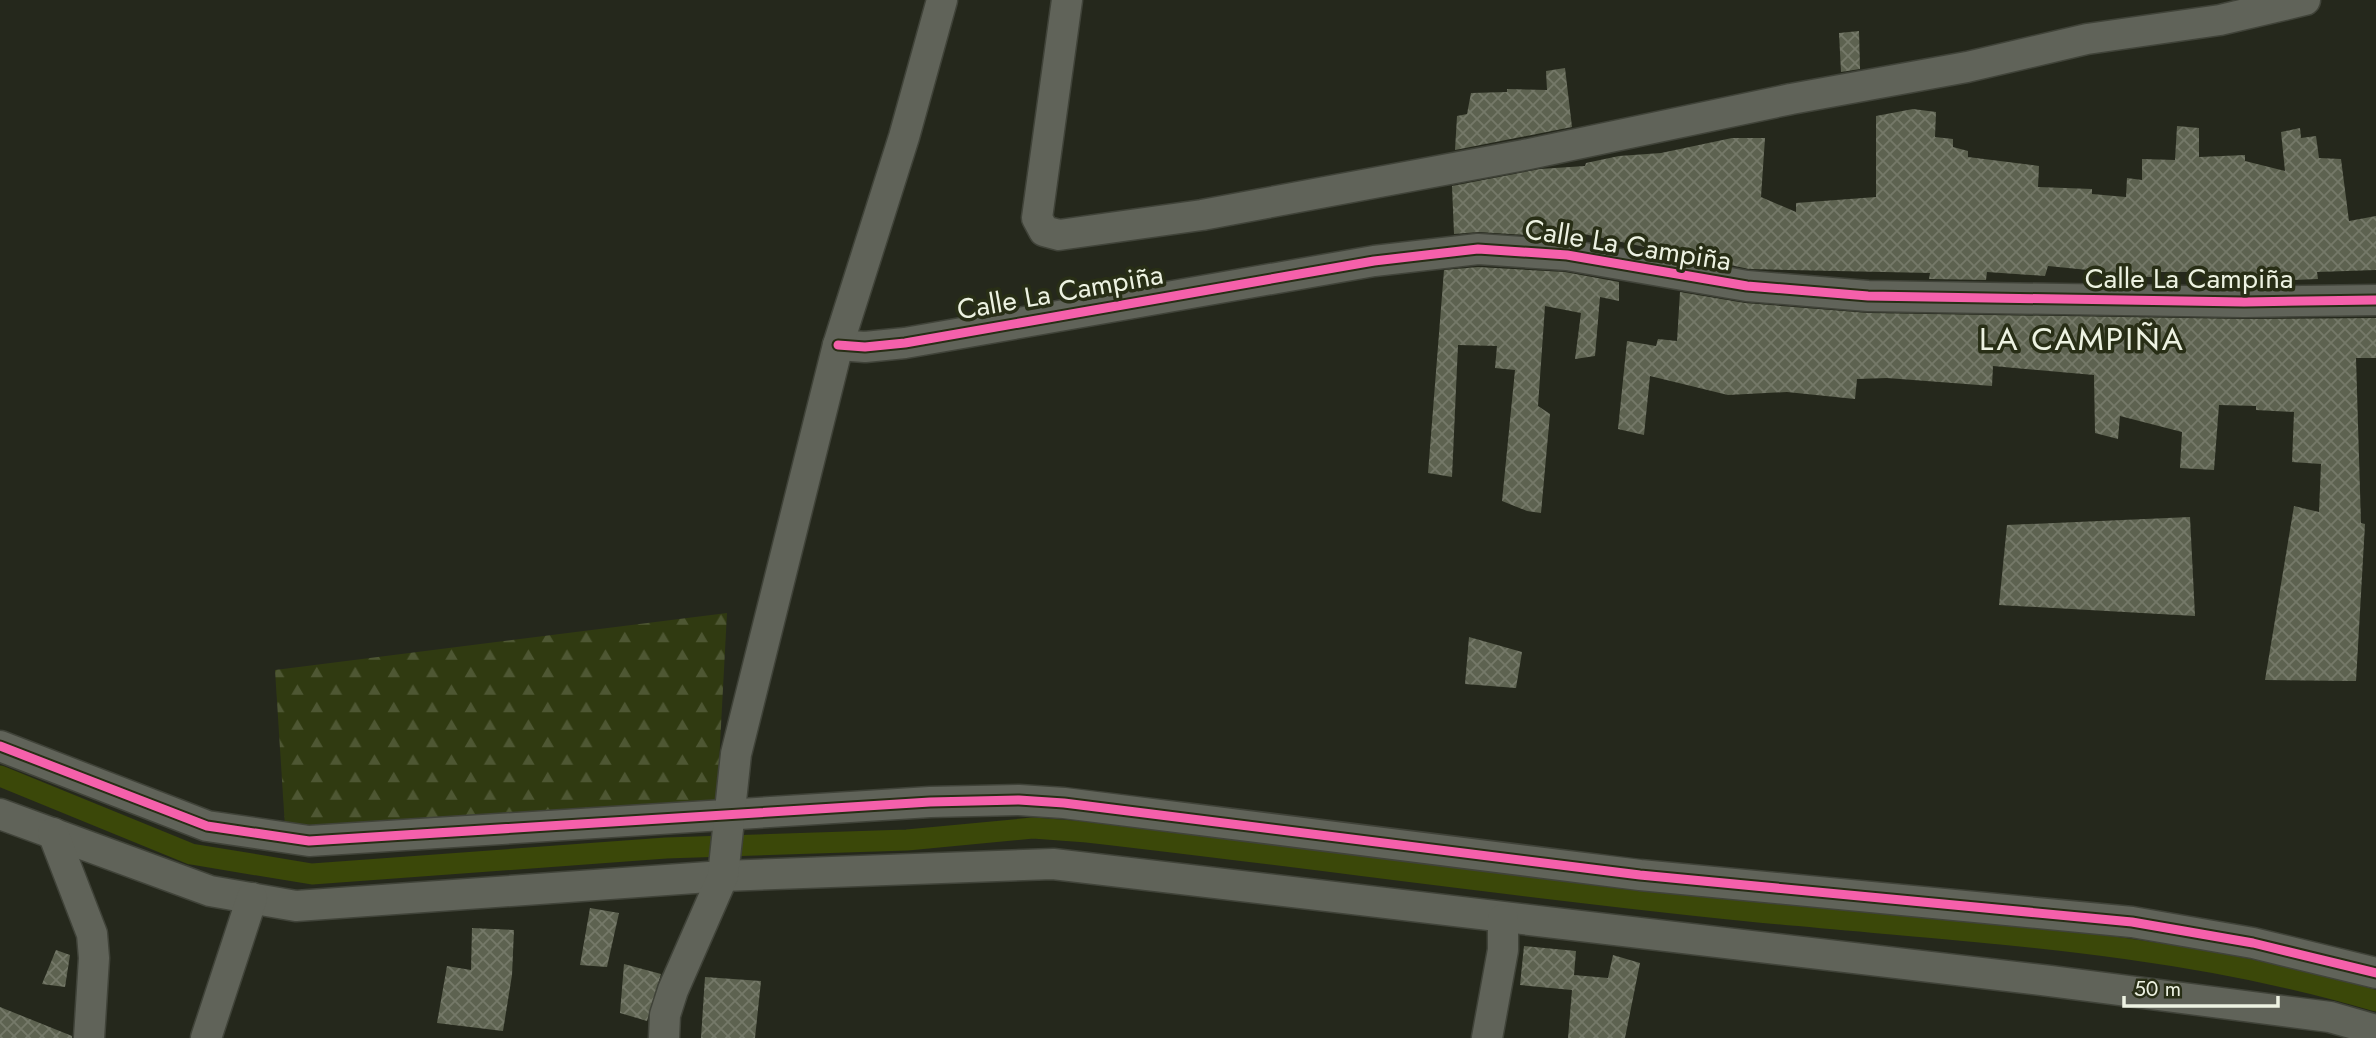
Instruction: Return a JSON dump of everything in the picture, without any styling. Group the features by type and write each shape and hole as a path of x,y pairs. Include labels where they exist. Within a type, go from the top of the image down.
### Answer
{"street":[{"path":"664,1038 665,1015 673,990 725,866 736,754 838,345 904,137 942,0"},
{"path":"1067,0 1037,218 1044,231 1059,235 1202,215 1524,155 1791,99 1967,67 2087,39 2220,20 2305,0"},
{"name":"Calle La Campiña","path":"838,345 865,347 905,343 1309,271 1478,249 1567,255 1747,286 1868,296 2244,302 2376,300"},
{"path":"0,746 207,826 309,841 729,821 930,802 1019,800 1064,803 1640,875 2132,922 2253,943 2376,973"},
{"path":"0,814 209,891 296,906 725,866 1053,864 2090,986 2330,1017 2376,1030"},
{"path":"53,833 92,934 94,972 89,1038"},
{"path":"206,1038 252,898"},
{"path":"1487,1038 1503,950 1503,919"}],"green space":[{"path":"727,613 717,801 285,827 275,670"}],"building":[{"path":"1859,31 1860,69 1841,72 1839,33"},
{"path":"1565,68 1572,127 1455,150 1457,116 1467,114 1471,93 1507,92 1507,89 1547,90 1546,71"},
{"path":"1913,109 1936,112 1935,137 1953,139 1953,147 1968,151 1968,157 2039,166 2038,187 2092,189 2092,194 2126,197 2127,178 2142,180 2142,159 2175,160 2177,126 2199,128 2199,157 2245,155 2245,161 2285,171 2281,132 2300,128 2301,138 2316,136 2319,158 2341,159 2349,221 2376,216 2376,270 2317,272 2318,279 2294,280 2294,275 2238,280 2237,272 2160,272 2161,277 2141,277 2087,274 2088,270 2048,266 2045,276 1987,272 1986,280 1929,279 1930,273 1749,269 1579,233 1555,237 1479,232 1454,234 1452,186 1540,169 1585,166 1586,163 1619,156 1661,153 1732,138 1765,138 1761,197 1796,212 1796,203 1876,197 1876,116"},
{"path":"1478,267 1565,272 1619,282 1619,301 1600,297 1595,356 1575,359 1581,313 1545,306 1538,406 1550,414 1541,513 1527,511 1502,501 1515,370 1495,368 1497,346 1458,345 1452,477 1428,473 1444,270"},
{"path":"1680,292 1745,303 1868,313 2244,319 2376,318 2376,358 2356,358 2361,523 2365,524 2356,681 2265,680 2294,506 2319,512 2321,464 2292,462 2294,412 2256,410 2256,406 2219,405 2214,470 2180,468 2182,432 2120,416 2118,439 2095,433 2094,375 1993,366 1992,386 1887,378 1857,379 1855,399 1787,392 1728,395 1650,376 1644,435 1618,429 1627,341 1656,346 1658,339 1677,341"},
{"path":"2190,517 2195,616 1999,605 2007,525"},
{"path":"1469,637 1522,652 1516,688 1465,684"},
{"path":"590,908 619,913 607,967 580,965"},
{"path":"472,928 514,930 512,975 503,1031 437,1023 447,966 471,970"},
{"path":"1524,946 1576,951 1574,975 1608,978 1613,955 1640,963 1625,1038 1568,1038 1572,990 1520,985"},
{"path":"56,950 70,955 65,987 42,984"},
{"path":"624,964 661,974 647,1021 620,1013"},
{"path":"705,977 761,981 755,1038 701,1038"},
{"path":"0,1007 72,1036 72,1038 0,1038"}],"waterway":[{"path":"0,776 191,854 312,874 666,848 907,840 1033,828 1087,832 1666,902 2144,951 2299,980 2376,1001"}],"cycle path":[{"path":"838,345 865,347 905,343 1374,261 1478,249 1567,255 1747,286 1868,296 2244,302 2376,300"},
{"path":"0,746 207,826 309,841 930,802 1019,800 1064,803 1640,875 2132,922 2253,943 2376,973"}],"district":[{"name":"LA CAMPIÑA","path":"2082,339"}]}
